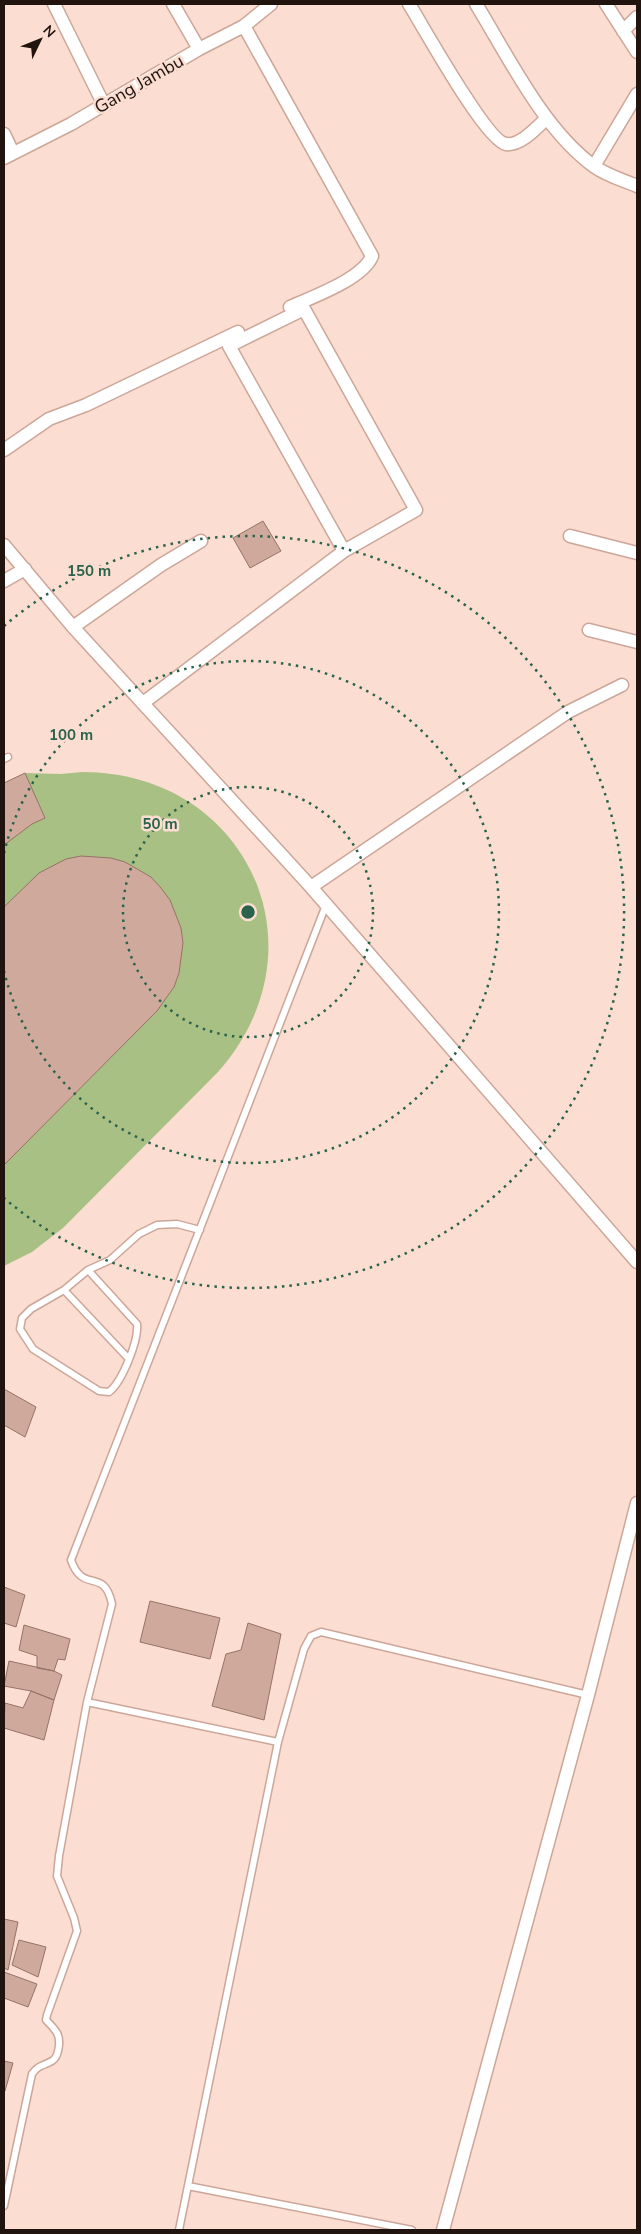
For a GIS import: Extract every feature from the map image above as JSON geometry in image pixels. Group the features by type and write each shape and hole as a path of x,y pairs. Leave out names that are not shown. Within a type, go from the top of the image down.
{"street":[{"path":"54,4 104,105"},
{"path":"173,4 199,49"},
{"name":"Gang Jambu","path":"8,156 104,105 199,49 244,26 271,4"},
{"path":"410,4 477,114 499,142 506,144 521,140 547,118"},
{"path":"476,4 547,118 572,146 594,166 611,176 637,186"},
{"path":"606,4 637,52"},
{"path":"624,31 637,17"},
{"path":"4,450 50,420 86,405 300,302 349,278 368,265 372,256 368,248 244,26"},
{"path":"594,166 637,94"},
{"path":"4,134 8,156"},
{"path":"143,703 344,550 416,510 304,309 229,346 344,550"},
{"path":"570,536 637,553"},
{"path":"73,627 161,565 201,541"},
{"path":"4,545 73,627 326,905 637,1262"},
{"path":"4,581 25,569"},
{"path":"589,630 637,642"},
{"path":"310,887 568,712 622,685"},
{"path":"444,2230 588,1695 637,1503"}],"lane":[{"path":"4,2206 32,2074 37,2067 53,2061 57,2056 58,2033 46,2020 77,1931 74,1918 57,1876 58,1856 87,1702 112,1604 109,1591 104,1584 82,1578 76,1574 71,1560 326,905"},
{"path":"88,1270 137,1324 138,1334 117,1386 109,1392 99,1391 33,1349 20,1329 22,1318 31,1308 64,1290 88,1270 110,1260 139,1234 157,1225 177,1224 200,1230"},
{"path":"64,1290 128,1358"},
{"path":"179,2230 278,1742 304,1649 311,1636 321,1632 588,1695"},
{"path":"87,1702 278,1742"},
{"path":"188,2186 412,2230"}],"green space":[{"path":"82,772 140,780 188,801 227,834 253,876 267,923 266,973 251,1024 218,1072 63,1228 32,1252 4,1266 4,783 25,773 61,774"}],"building":[{"path":"263,521 281,551 250,568 233,538"},
{"path":"25,773 45,818 32,824 4,845 4,783"},
{"path":"81,856 111,858 125,862 151,877 161,888 170,900 181,928 183,943 179,973 174,987 157,1011 4,1165 4,907 39,873 66,859"},
{"path":"4,1389 36,1407 25,1437 4,1425"},
{"path":"4,1587 25,1595 16,1627 4,1623"},
{"path":"150,1601 220,1618 210,1659 140,1642"},
{"path":"248,1623 281,1634 264,1720 212,1706 226,1654 241,1650"},
{"path":"24,1625 70,1639 65,1660 58,1659 54,1671 37,1668 37,1656 19,1650"},
{"path":"9,1661 54,1671 62,1675 54,1700 31,1691 4,1686"},
{"path":"31,1691 54,1700 44,1740 4,1728 5,1703 23,1708"},
{"path":"4,1919 18,1922 8,1970 4,1968"},
{"path":"19,1940 46,1947 38,1977 12,1965"},
{"path":"4,1972 37,1984 28,2007 4,1998"},
{"path":"4,2061 13,2063 5,2091 4,2091"}]}
